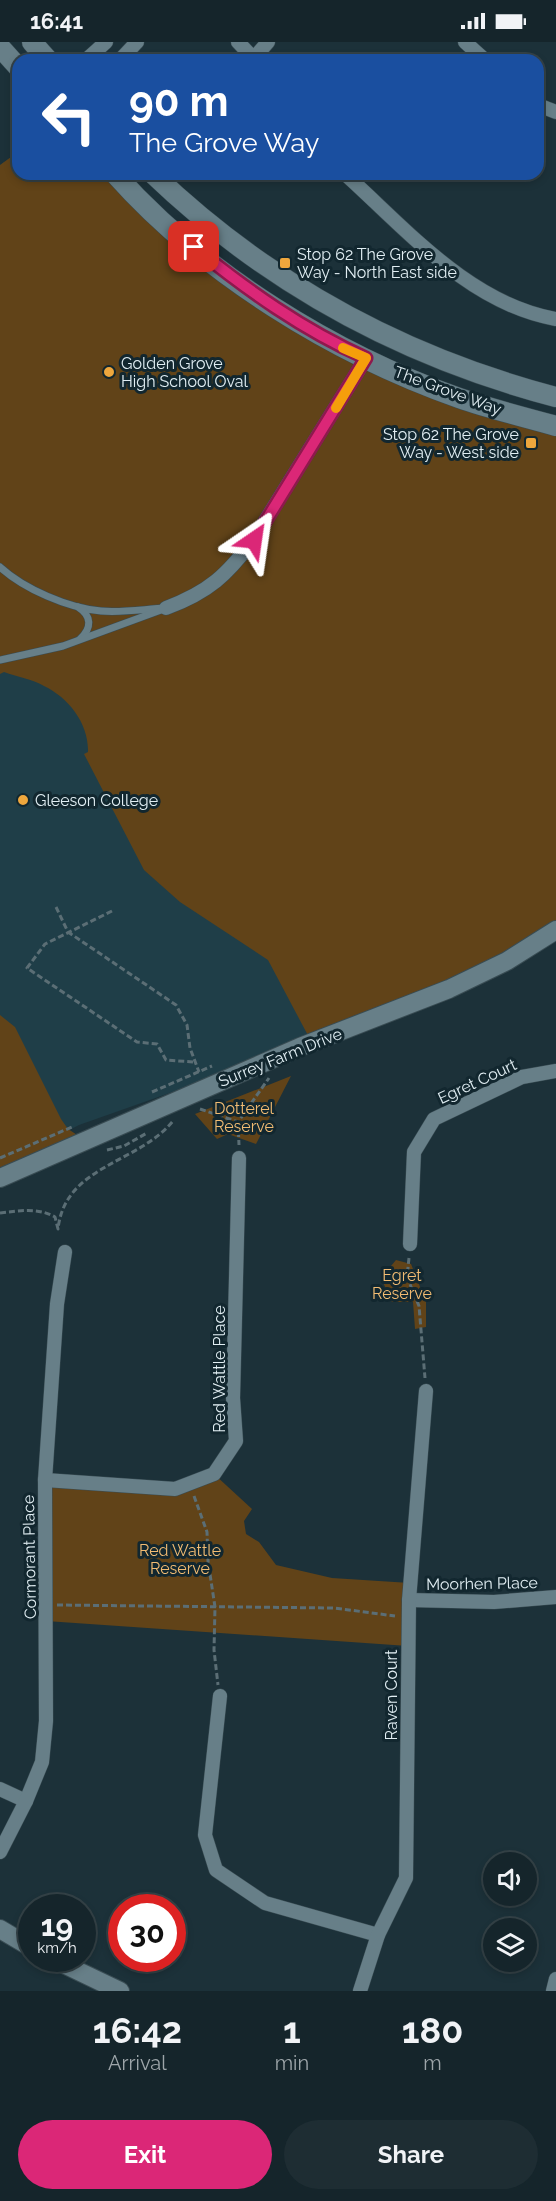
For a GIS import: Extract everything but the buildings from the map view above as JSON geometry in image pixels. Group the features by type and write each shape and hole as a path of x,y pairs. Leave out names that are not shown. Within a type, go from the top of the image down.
{"main road":[{"path":"32,42 43,54"},
{"path":"0,48 12,61"},
{"name":"The Grove Way","path":"120,180 160,219 233,278 332,342 458,398 556,426"},
{"name":"The Grove Way","path":"160,180 206,222 269,269 327,306 379,333 465,369 556,397"},
{"path":"366,358 379,333"}],"street":[{"path":"93,54 106,42"},
{"path":"126,54 137,42"},
{"path":"238,42 249,54"},
{"path":"258,54 268,42"},
{"path":"465,42 478,54"},
{"path":"352,180 445,264 481,291 516,307 556,319"},
{"path":"166,608 199,595 233,568 254,540 366,358"},
{"name":"Surrey Farm Drive","path":"0,1178 205,1088 449,989 507,961 556,930"},
{"name":"Egret Court","path":"410,1244 414,1152 434,1119 522,1077 556,1071"},
{"name":"Red Wattle Place","path":"45,1480 175,1489 214,1474 236,1441 233,1398 239,1158"},
{"name":"Cormorant Place","path":"0,1852 26,1801 42,1762 46,1721 45,1480 57,1304 65,1252"},
{"name":"Raven Court","path":"360,1991 378,1935 406,1878 408,1618 426,1391"},
{"name":"Moorhen Place","path":"409,1600 494,1602 556,1597"},
{"path":"219,1696 206,1835 216,1870 266,1903 378,1935"},
{"path":"0,1789 26,1801"},
{"path":"0,1929 18,1940"},
{"path":"80,1972 120,1991"},
{"path":"552,1991 556,1979"}],"lane":[{"path":"0,567 12,578 85,611 89,619 86,633 78,641"},
{"path":"70,603 101,611 166,608"},
{"path":"0,660 78,641 166,608"}],"path":[{"path":"56,907 68,932 177,1005 188,1025 193,1062 205,1088"},
{"path":"112,911 45,944 27,968 137,1042 157,1044 166,1060 193,1062"},
{"path":"239,1158 238,1122 270,1077"},
{"path":"196,1109 214,1112 220,1117 238,1122"},
{"path":"0,1213 30,1210 46,1212 55,1217 58,1229 63,1206 84,1180 94,1172 124,1159 175,1119"},
{"path":"410,1244 407,1277 419,1306 426,1391"},
{"path":"190,1483 207,1532 208,1561 215,1607 214,1650 219,1696"},
{"path":"46,1604 334,1608 408,1618"}],"shaded area":[{"path":"12,156 12,180 22,180 556,926 300,1047 79,1125 0,1166 0,165"}],"green space":[{"path":"12,156 12,180 117,180 332,342 556,426 556,930 312,1043 268,960 180,902 144,870 84,754 88,752 87,742 76,713 62,697 53,691 29,680 4,672 0,674 0,165"},
{"path":"0,1015 15,1027 61,1119 68,1129 85,1140 0,1179"},
{"name":"Dotterel Reserve","path":"291,1076 256,1144 228,1134 217,1139 195,1114"},
{"name":"Egret Reserve","path":"396,1260 411,1264 426,1302 426,1327 415,1329 413,1302 392,1302 381,1278"},
{"name":"Red Wattle Reserve","path":"214,1474 252,1509 244,1521 246,1534 259,1542 276,1565 332,1578 410,1583 408,1646 46,1621 45,1480 175,1489"}],"slow traffic":[{"path":"336,408 366,358 343,348"}],"place":[{"name":"Stop 62 The Grove Way - North East side","path":"285,263"},
{"name":"Golden Grove High School Oval","path":"109,372"},
{"name":"Stop 62 The Grove Way - West side","path":"531,443"},
{"name":"Gleeson College","path":"23,800"}],"route":[{"path":"194,247 270,304 332,342 366,358 254,540"}]}
